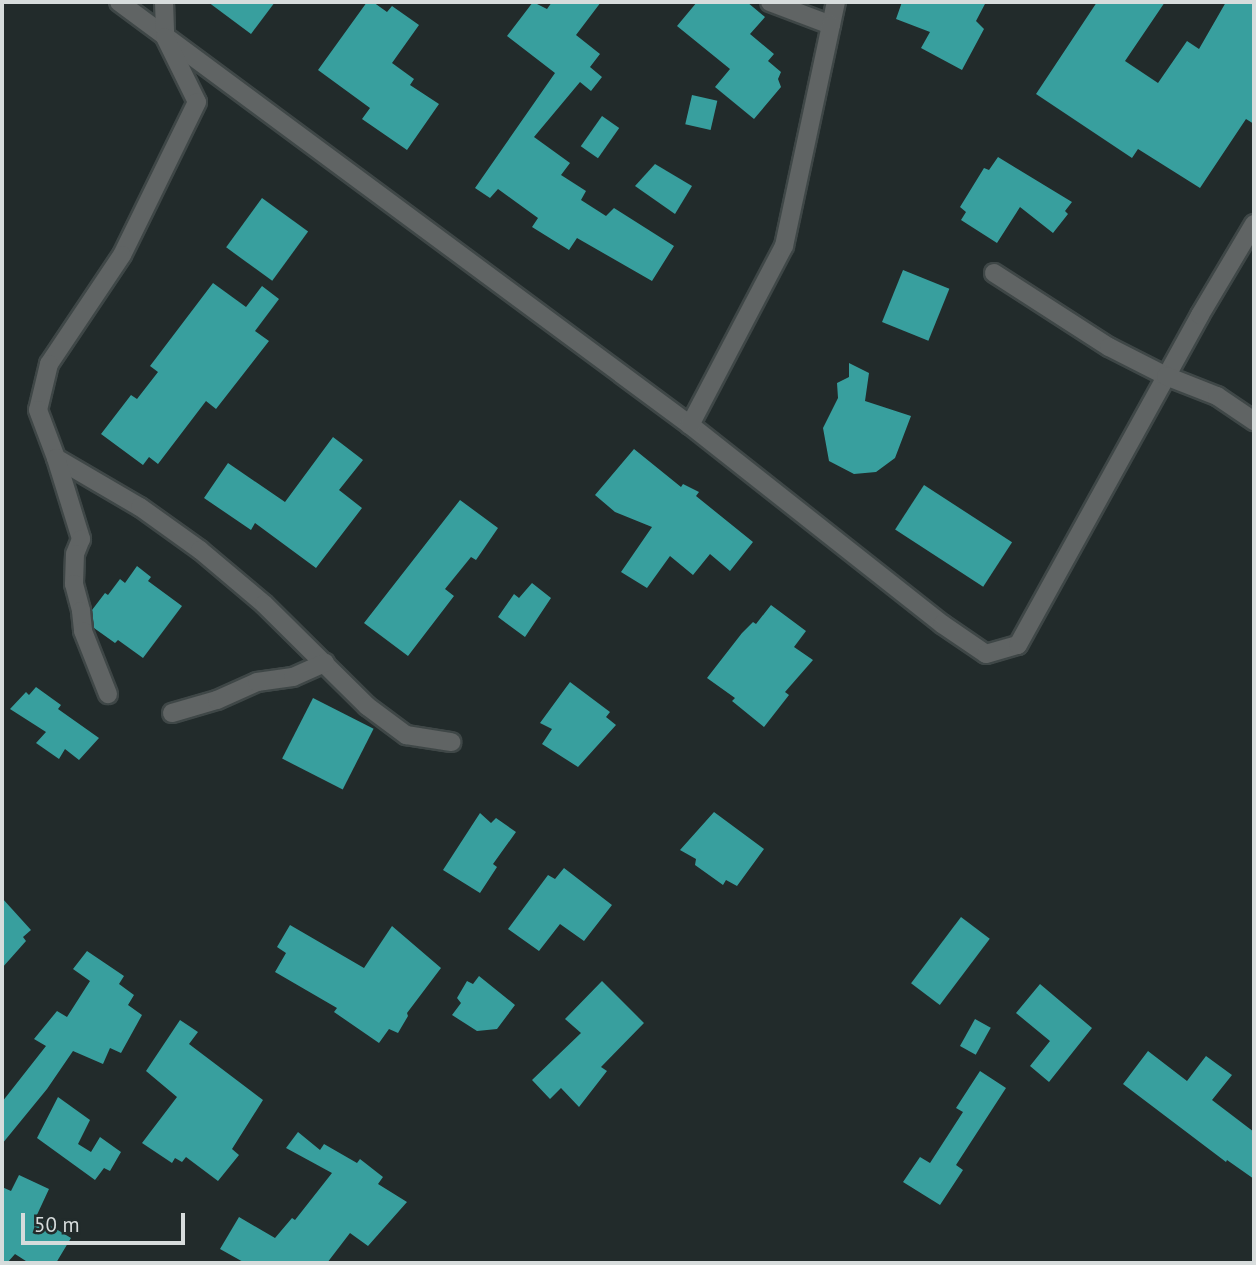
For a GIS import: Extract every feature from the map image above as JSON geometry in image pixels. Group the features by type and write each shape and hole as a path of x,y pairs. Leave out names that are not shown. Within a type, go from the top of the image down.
{"street":[{"path":"119,2 690,425 942,624 986,654 1018,645 1166,376 1254,224"},
{"path":"108,694 83,631 74,584 75,554 80,539 56,458 38,411 49,364 122,255 197,102 165,37 164,2"},
{"path":"770,2 831,25"},
{"path":"690,425 784,246 836,2"},
{"path":"994,273 1109,347 1166,376 1217,396 1254,421"},
{"path":"56,458 140,507 200,550 264,604 367,706 406,735 451,742"},
{"path":"172,713 217,700 257,682 293,677 325,663"}],"building":[{"path":"208,2 275,2 251,34"},
{"path":"367,2 373,2 387,12 392,6 419,25 392,63 414,79 410,85 439,104 407,150 362,119 370,108 318,70"},
{"path":"533,2 547,9 552,2 601,2 576,35 600,54 590,67 602,77 591,91 580,82 534,137 570,163 561,175 586,191 581,200 606,216 614,208 674,246 652,281 577,238 569,250 532,227 538,218 498,189 490,198 475,188 555,73 507,36"},
{"path":"697,2 747,2 765,17 750,34 774,54 768,61 781,72 778,79 781,87 754,119 715,87 730,69 677,26"},
{"path":"902,2 986,2 976,21 984,29 962,70 921,48 930,32 896,19"},
{"path":"1097,2 1165,2 1125,61 1158,83 1187,41 1199,49 1226,2 1254,2 1254,124 1246,119 1200,188 1138,149 1132,158 1036,94"},
{"path":"692,95 717,101 711,130 685,124"},
{"path":"602,116 619,128 598,158 581,146"},
{"path":"998,157 1072,202 1065,211 1068,214 1053,233 1020,207 997,243 961,220 966,212 960,207 984,168 989,170"},
{"path":"655,164 692,186 675,214 635,186"},
{"path":"262,198 308,232 272,281 226,247"},
{"path":"903,270 949,289 928,341 882,322"},
{"path":"213,283 246,307 262,286 279,299 255,331 269,341 216,409 206,401 158,464 149,457 143,465 101,434 131,395 137,399 158,372 150,366"},
{"path":"849,363 869,373 865,401 911,416 895,458 876,472 854,474 829,461 823,428 838,398 837,383 849,377"},
{"path":"333,437 363,460 339,490 362,508 316,568 255,523 251,530 204,498 228,463 285,502"},
{"path":"634,449 681,487 683,484 699,492 696,496 753,542 730,571 710,554 693,575 670,556 647,588 621,572 652,527 615,512 595,495"},
{"path":"924,485 1012,542 983,587 895,529"},
{"path":"460,500 498,528 476,560 471,557 445,589 454,596 408,656 364,623"},
{"path":"137,566 151,577 148,581 182,606 143,658 118,640 115,643 94,628 92,610 120,579 125,583"},
{"path":"532,583 551,598 525,637 498,617 514,594 519,598"},
{"path":"771,605 806,631 794,647 813,660 785,692 789,695 764,727 732,701 735,698 707,678 742,633 753,622 756,624"},
{"path":"570,682 610,712 606,717 616,725 578,767 542,744 552,729 540,723"},
{"path":"36,687 61,705 58,709 99,738 79,760 65,749 59,759 36,743 46,732 10,709 26,692 29,695"},
{"path":"313,698 374,729 343,789 282,759"},
{"path":"714,812 764,849 737,886 726,880 723,885 695,865 696,859 680,850"},
{"path":"480,813 491,823 496,818 516,832 493,864 497,867 480,893 443,870"},
{"path":"564,868 612,905 584,941 560,924 539,951 508,929 548,875 555,879"},
{"path":"2,898 31,930 23,937 26,941 2,968"},
{"path":"961,917 990,939 940,1005 911,983"},
{"path":"290,925 364,968 392,926 441,968 407,1013 408,1016 398,1033 389,1029 379,1043 334,1012 337,1008 275,972 286,953 277,947"},
{"path":"87,951 124,976 119,984 134,995 128,1005 142,1015 121,1053 110,1048 103,1064 73,1051 47,1089 2,1144 2,1102 46,1046 34,1039 57,1011 67,1017 90,981 73,969"},
{"path":"479,976 515,1005 497,1029 477,1031 452,1015 461,1003 457,998 467,981 473,984"},
{"path":"602,981 644,1023 601,1067 607,1071 579,1107 561,1088 550,1099 532,1080 581,1033 565,1019"},
{"path":"1040,984 1092,1028 1049,1082 1030,1066 1050,1041 1016,1013"},
{"path":"975,1019 991,1028 976,1055 960,1046"},
{"path":"180,1020 198,1032 189,1044 263,1100 232,1149 239,1155 218,1181 186,1157 182,1162 175,1158 172,1163 142,1143 177,1097 146,1071"},
{"path":"1148,1051 1187,1081 1206,1056 1232,1075 1212,1100 1254,1132 1254,1179 1227,1160 1226,1162 1123,1084"},
{"path":"980,1071 1006,1088 956,1165 963,1170 940,1205 903,1182 920,1157 930,1163 963,1112 956,1108"},
{"path":"58,1097 90,1120 78,1144 91,1152 100,1137 121,1152 110,1171 104,1168 95,1180 37,1138"},
{"path":"298,1132 320,1150 324,1144 357,1163 360,1159 383,1177 378,1184 407,1202 368,1246 350,1233 327,1263 245,1263 220,1249 239,1217 275,1238 292,1218 295,1220 332,1173 286,1148"},
{"path":"19,1175 49,1189 36,1217 71,1238 56,1263 29,1263 15,1254 7,1263 2,1263 2,1187 11,1191"}]}
